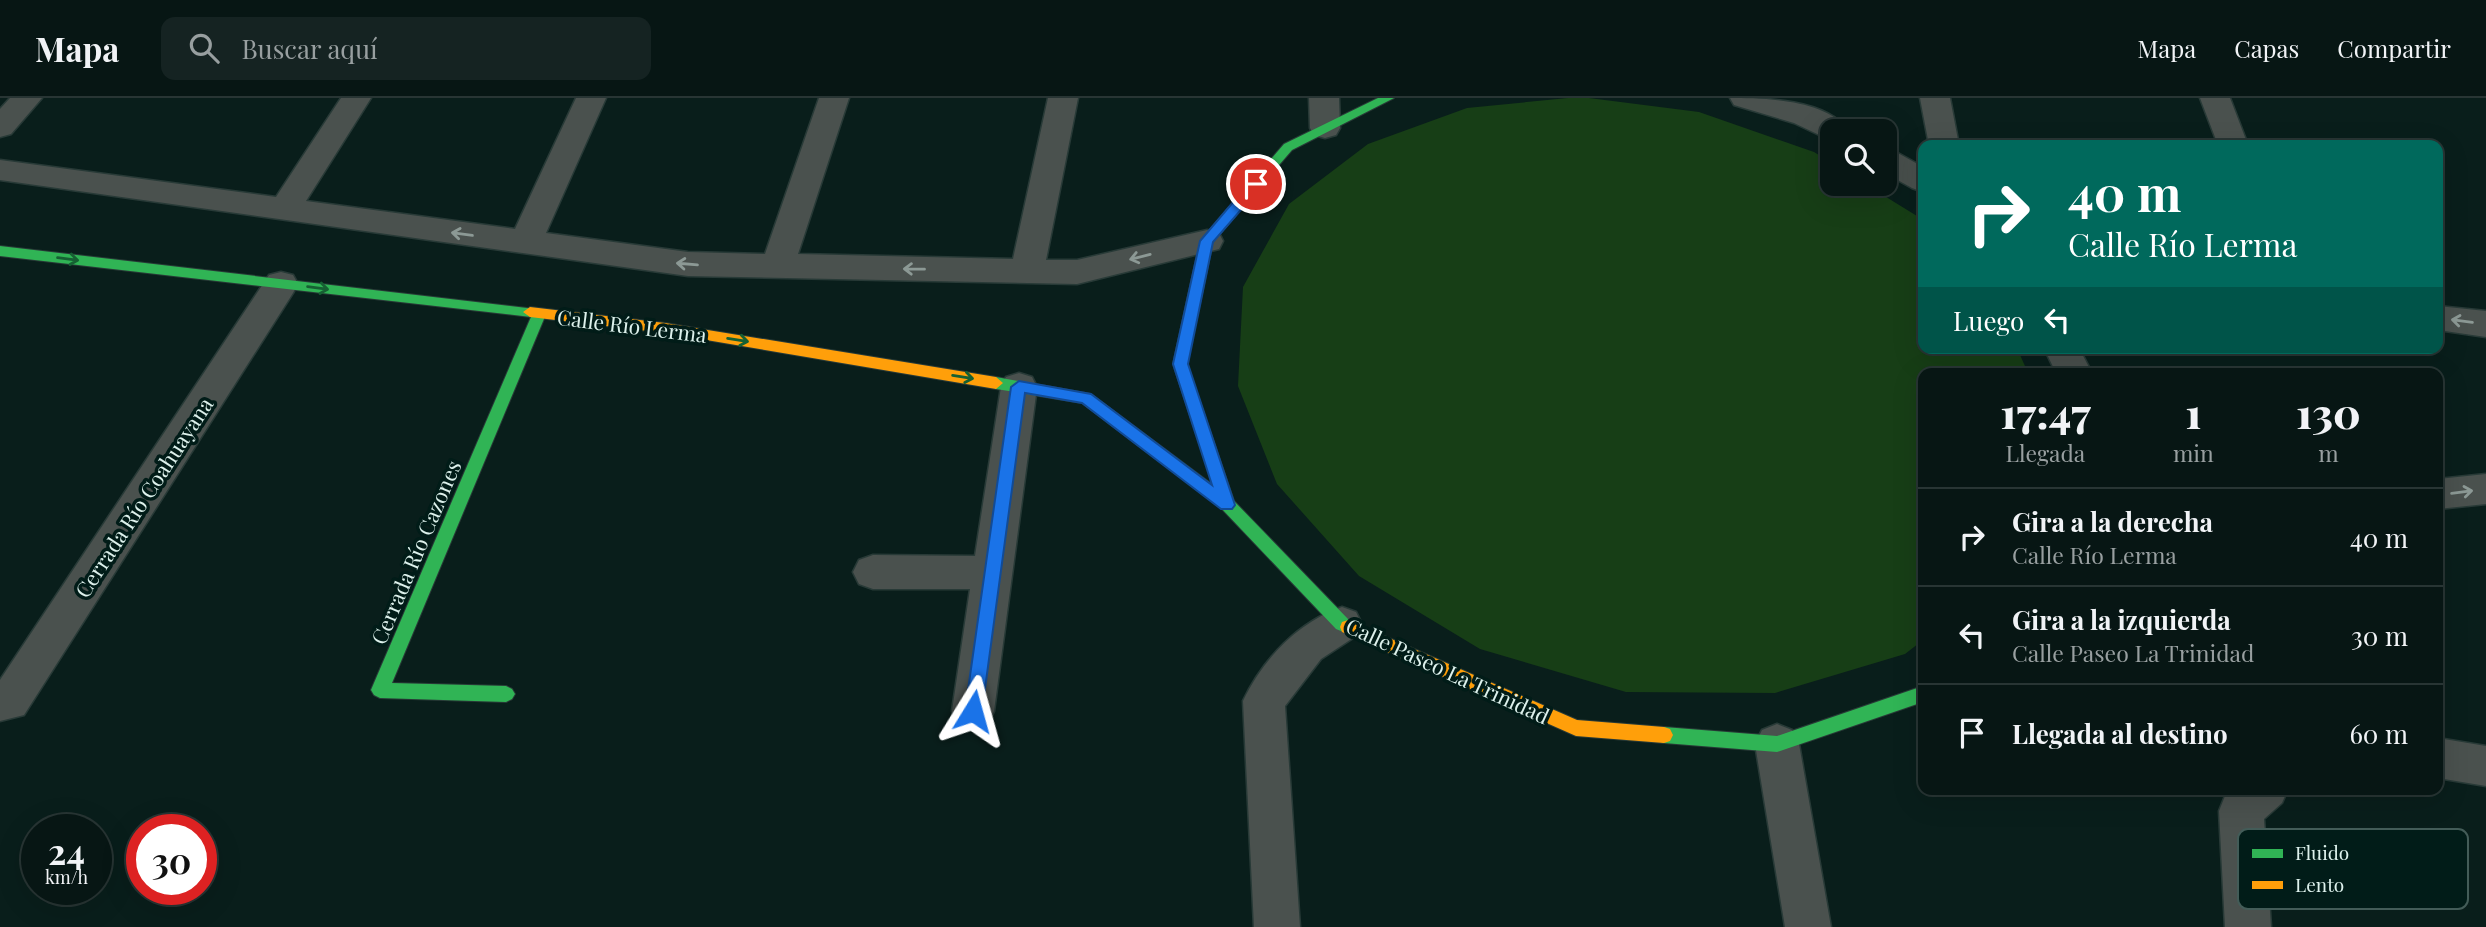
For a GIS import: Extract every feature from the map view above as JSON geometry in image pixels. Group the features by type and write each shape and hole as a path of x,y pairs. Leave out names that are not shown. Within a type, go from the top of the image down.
{"street":[{"path":"0,127 27,98"},
{"path":"284,210 356,98"},
{"path":"525,243 592,98"},
{"path":"778,266 834,98"},
{"path":"1027,271 1063,98"},
{"path":"1324,98 1325,128"},
{"name":"Calle Paseo La Trinidad","path":"1388,98 1288,147 1206,241 1180,364 1227,505 1342,624 1576,728 1777,744 1918,696"},
{"path":"1745,98 1805,116 1820,124"},
{"path":"1935,98 1943,140"},
{"path":"2215,98 2231,140"},
{"path":"1897,165 1918,176"},
{"path":"0,170 688,264 1077,272 1206,241"},
{"name":"Calle Río Lerma","path":"0,251 665,328 1086,398 1227,505"},
{"name":"Cerrada Río Coahuayana","path":"0,702 9,702 281,284"},
{"name":"Cerrada Río Cazones","path":"506,694 380,690 539,314"},
{"path":"2443,319 2486,324"},
{"path":"973,711 1019,387"},
{"path":"2443,494 2486,489"},
{"path":"873,572 992,573"},
{"path":"1277,927 1264,701 1306,646 1342,624"},
{"path":"1777,744 1808,927"},
{"path":"2443,759 2486,766"},
{"path":"2242,829 2241,811 2259,795"},
{"path":"2247,909 2248,927"}],"green space":[{"path":"1568,98 1589,98 1699,112 1820,156 1820,196 1884,196 1917,216 1918,354 2020,354 2026,368 1918,368 1918,644 1905,654 1775,693 1626,692 1480,649 1359,576 1277,484 1238,386 1243,287 1289,204 1368,144 1467,108"}],"traffic: fast":[{"path":"1348,627 1342,624 1227,504 1180,364 1207,241 1288,147 1388,98"},
{"path":"0,251 530,312"},
{"path":"506,694 380,690 539,314"},
{"path":"996,383 1086,398 1227,504"},
{"path":"1664,735 1777,744 1918,696"}],"traffic: slow":[{"path":"530,312 665,328 996,383"},
{"path":"1348,627 1576,728 1664,735"}],"route":[{"path":"973,711 1019,387 1086,398 1227,505 1180,364 1206,241 1256,184"}]}
